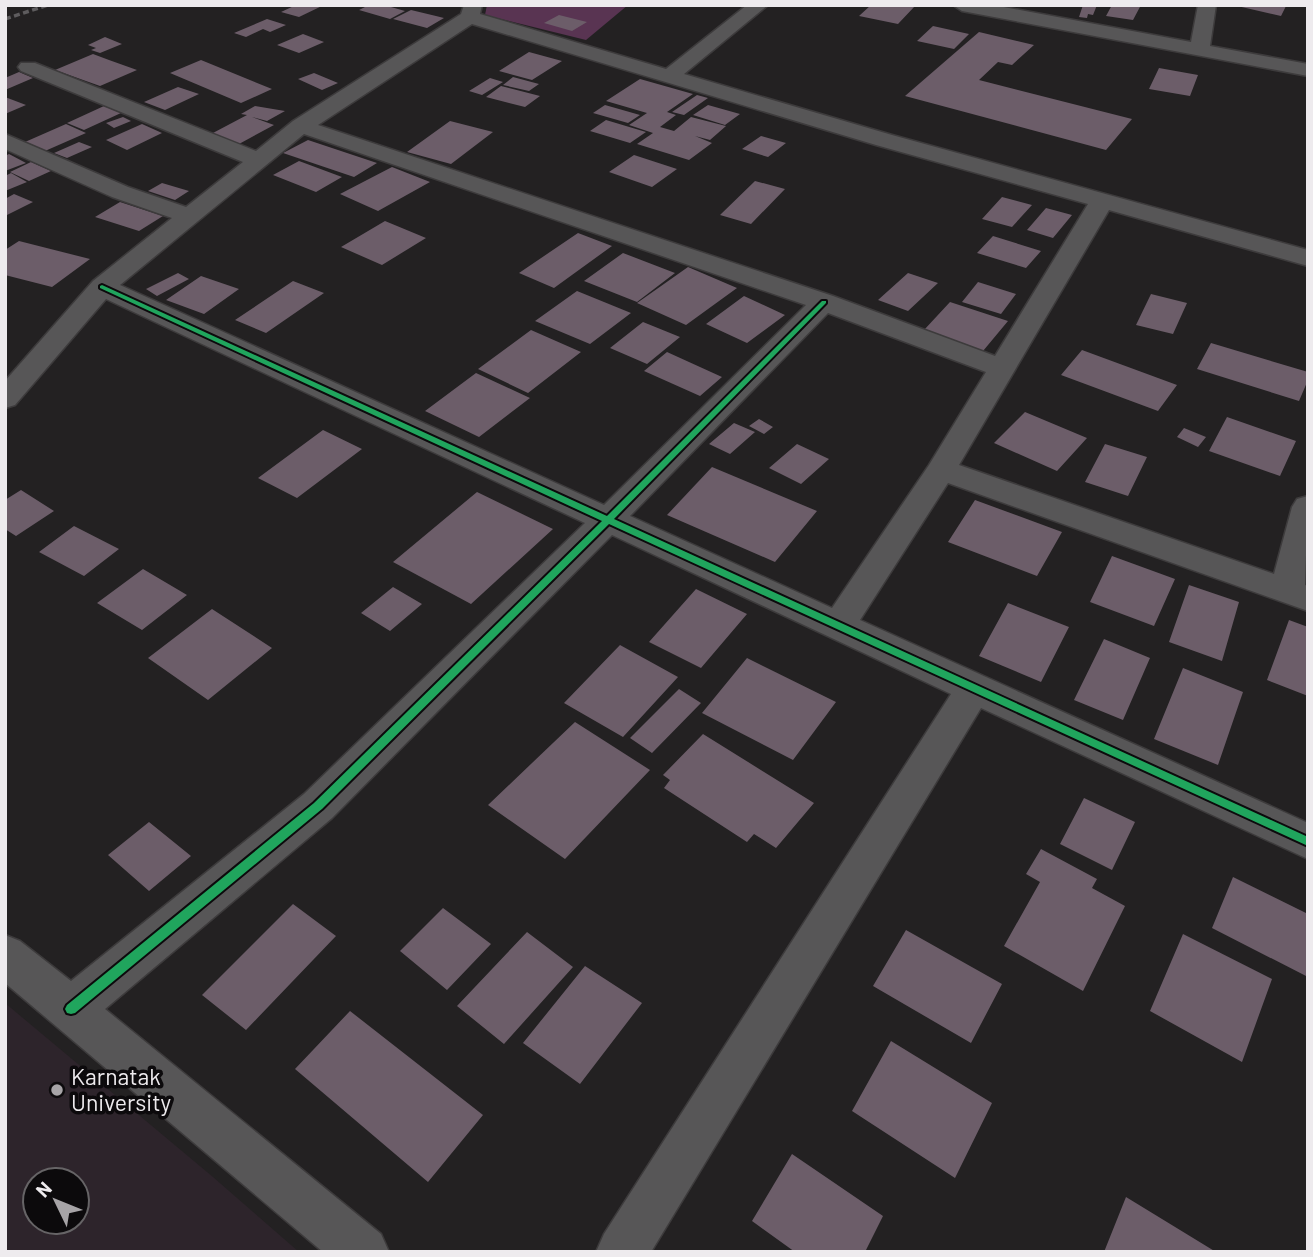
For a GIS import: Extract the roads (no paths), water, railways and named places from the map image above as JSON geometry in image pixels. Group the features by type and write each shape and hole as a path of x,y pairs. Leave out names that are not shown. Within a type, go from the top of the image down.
{"street":[{"path":"669,76 759,5"},
{"path":"1199,50 1208,5"},
{"path":"970,6 1308,71"},
{"path":"5,399 102,287 301,125 472,11 669,76 884,140 1308,258"},
{"path":"28,67 258,160"},
{"path":"301,125 824,302 1002,368"},
{"path":"5,141 120,192 190,216"},
{"path":"838,626 941,470 1102,201"},
{"path":"102,287 1308,842"},
{"path":"71,1009 318,806 824,302"},
{"path":"941,470 1297,595 1308,507"},
{"path":"622,1252 974,688"},
{"path":"5,954 363,1252"}],"railway":[{"path":"5,19 48,5"}],"place":[{"name":"Karnatak University","path":"57,1090"}]}
